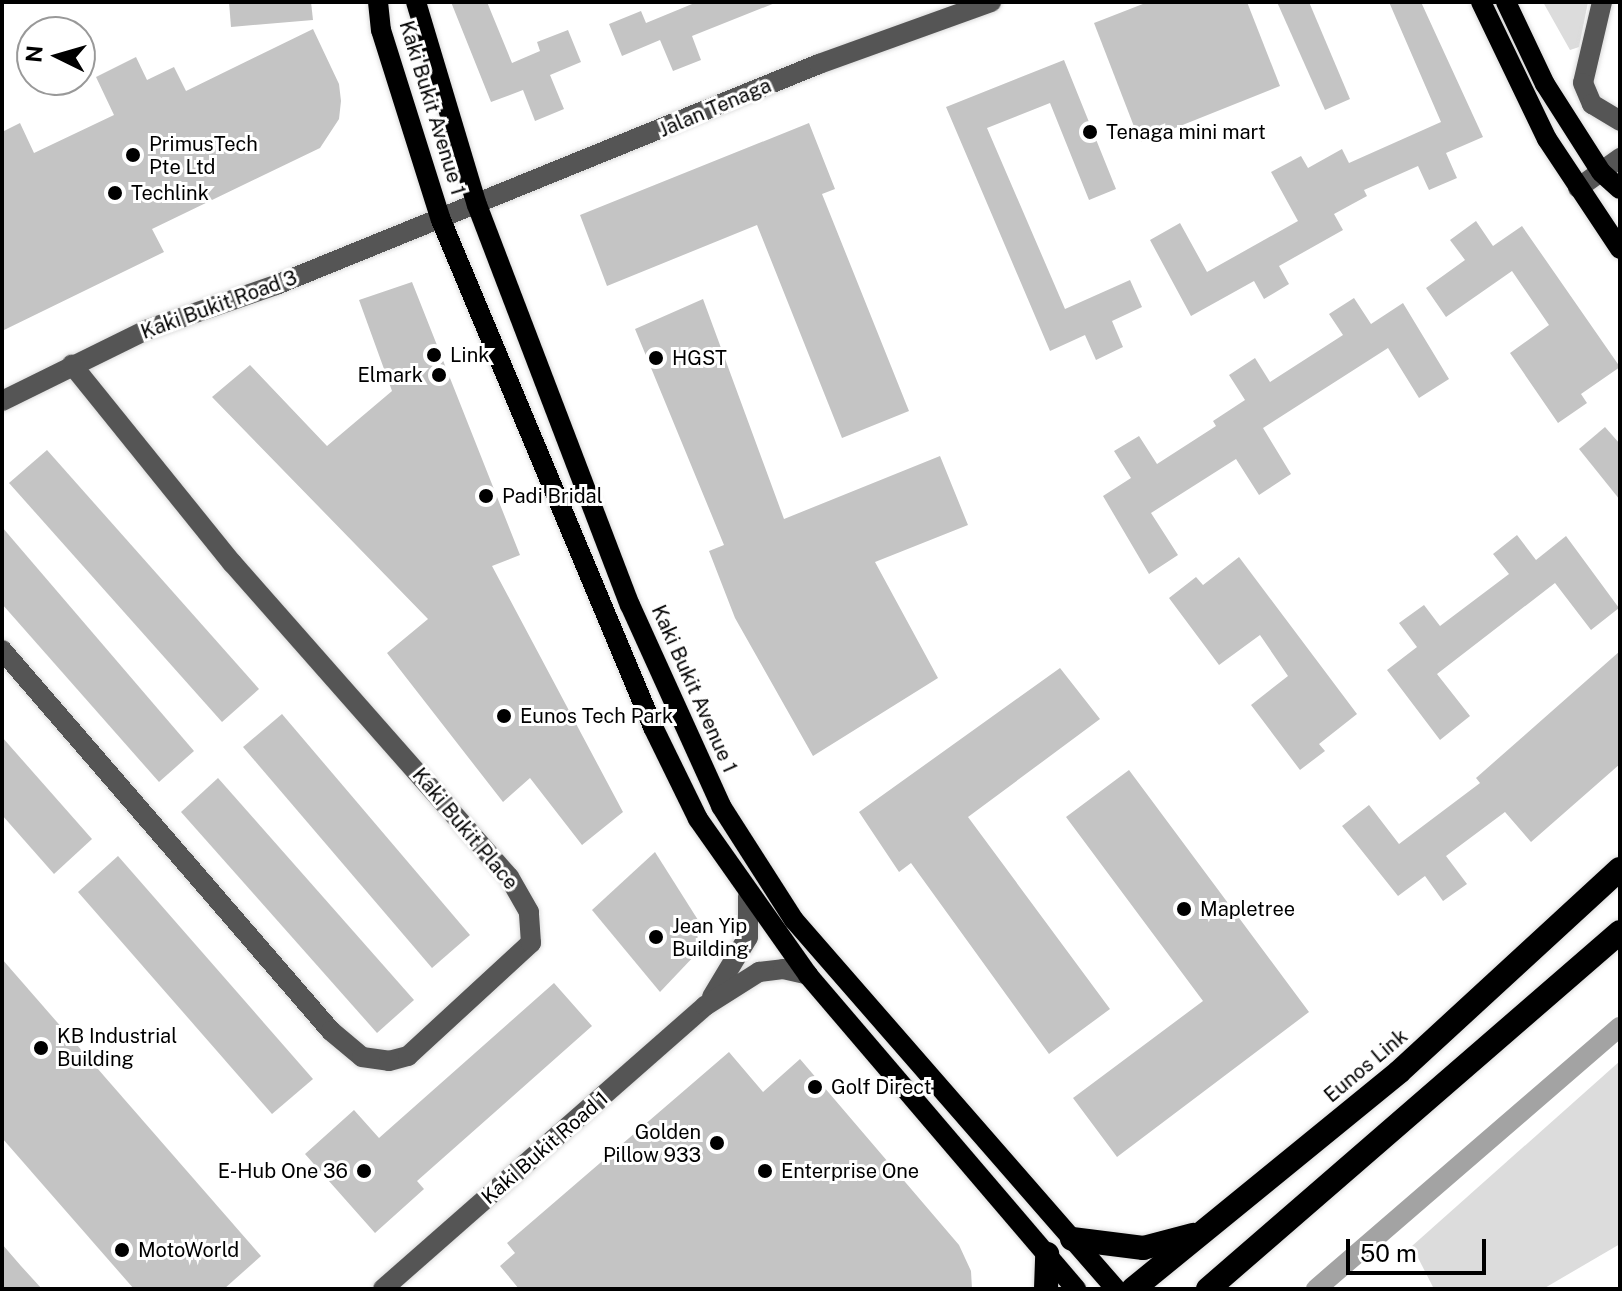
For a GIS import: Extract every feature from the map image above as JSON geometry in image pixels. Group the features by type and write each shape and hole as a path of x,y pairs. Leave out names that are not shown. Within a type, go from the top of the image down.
{"highway":[{"name":"Eunos Link","path":"1133,1289 1399,1072 1620,869"},
{"path":"1208,1289 1620,932"},
{"path":"1072,1239 1143,1248 1203,1233"},
{"path":"1046,1289 1047,1254"},
{"path":"1235,1289 1251,1254"}],"main road":[{"name":"Kaki Bukit Avenue 1","path":"378,2 381,30 441,220 653,727 698,819 748,896 808,975 1076,1289"},
{"name":"Kaki Bukit Avenue 1","path":"416,2 477,205 677,717 756,868 919,1068 1116,1289"},
{"path":"1481,2 1547,139 1620,249"},
{"path":"1506,2 1545,84 1601,172 1620,189"}],"street":[{"name":"Jalan Tenaga","path":"441,220 819,64 991,2"},
{"path":"1602,2 1583,83 1592,104 1620,121"},
{"path":"1578,188 1620,158"},
{"name":"Kaki Bukit Road 3","path":"2,401 146,330 441,220"},
{"name":"Kaki Bukit Place","path":"2,650 331,1031 362,1057 389,1061 408,1056 531,943 529,912 509,877 232,563 72,365"},
{"name":"Kaki Bukit Road 1","path":"705,1006 748,937 748,896"},
{"name":"Kaki Bukit Road 1","path":"383,1289 705,1006 759,972 783,969 808,975"}],"shaded area":[{"path":"1543,2 1588,2 1579,47 1570,50"},
{"path":"1620,1061 1620,1244 1543,1289 1434,1289 1412,1246"}],"building":[{"path":"229,2 311,2 313,20 231,27"},
{"path":"451,2 487,2 512,63 540,51 537,42 568,30 581,62 550,75 564,109 535,121 523,90 491,102"},
{"path":"697,2 775,3 692,36 701,60 673,71 660,40 622,56 609,24 641,11 646,23"},
{"path":"1148,2 1247,2 1280,86 1140,142 1094,23"},
{"path":"1277,2 1309,2 1350,99 1325,110"},
{"path":"1389,2 1421,2 1483,137 1446,153 1457,178 1429,190 1418,166 1364,190 1367,196 1334,214 1343,230 1279,266 1289,284 1264,299 1254,281 1191,316 1150,240 1180,223 1207,272 1298,221 1271,172 1301,156 1308,168 1342,149 1349,163 1441,122"},
{"name":"Techlink","path":"313,29 339,84 339,119 320,148 152,229 164,252 2,331 2,132 20,123 34,153 114,115 96,77 136,57 147,80 174,67 186,91"},
{"path":"1064,60 1116,189 1089,200 1050,103 987,128 1065,309 1130,280 1142,307 1112,321 1123,347 1096,360 1085,335 1050,351 946,107"},
{"path":"809,123 835,189 822,194 909,411 842,438 757,225 607,286 580,215"},
{"path":"1476,221 1493,246 1522,226 1620,367 1581,394 1587,403 1558,423 1510,353 1549,325 1512,271 1446,317 1426,288 1465,260 1450,240"},
{"path":"412,282 520,555 492,566 623,812 582,845 530,778 503,802 387,653 428,619 212,397 250,365 327,446 392,391 359,300"},
{"path":"1354,298 1371,324 1403,303 1449,379 1419,398 1388,348 1263,428 1291,474 1259,495 1236,459 1151,513 1178,555 1149,574 1103,496 1131,478 1114,451 1139,436 1157,464 1216,426 1213,421 1245,400 1229,375 1255,358 1270,382 1343,335 1329,314"},
{"path":"703,299 784,519 940,456 968,525 875,562 938,678 813,756 735,618 709,551 724,545 635,329"},
{"path":"1605,427 1620,444 1620,500 1579,449"},
{"path":"47,450 259,689 222,722 9,483"},
{"path":"2,527 194,751 159,782 2,604"},
{"path":"1517,535 1536,560 1566,536 1619,608 1591,630 1555,583 1437,674 1470,716 1440,740 1387,670 1417,647 1399,623 1424,605 1440,626 1509,574 1493,554"},
{"path":"1239,557 1357,714 1319,744 1325,751 1300,770 1251,705 1288,676 1260,635 1219,665 1169,598 1196,577 1203,585"},
{"path":"1620,651 1620,764 1531,842 1505,812 1446,856 1467,884 1443,901 1425,876 1398,896 1342,826 1369,805 1399,844 1480,783 1476,778"},
{"path":"1060,668 1100,719 968,817 1110,1009 1049,1054 911,863 899,872 859,812"},
{"path":"282,714 470,935 432,968 243,747"},
{"path":"2,737 92,839 54,874 2,815"},
{"name":"Mapletree","path":"1129,770 1309,1012 1117,1157 1073,1098 1203,1001 1066,817"},
{"path":"218,778 414,1000 377,1033 181,812"},
{"name":"Jean Yip Building","path":"655,852 698,920 697,953 660,992 592,910"},
{"path":"118,856 313,1079 272,1114 78,892"},
{"name":"KB Industrial Building","path":"2,959 261,1256 224,1289 134,1289 2,1138"},
{"path":"554,983 592,1026 417,1181 424,1189 375,1233 305,1154 354,1110 379,1138"},
{"name":"Enterprise One","path":"729,1052 763,1092 800,1059 959,1245 971,1271 972,1289 519,1289 500,1266 515,1253 507,1243"},
{"path":"2,1244 21,1266 42,1289 2,1289"}],"waterway":[{"path":"1316,1289 1620,1027"}],"place":[{"name":"Tenaga mini mart","path":"1090,132"},
{"name":"PrimusTech Pte Ltd","path":"133,155"},
{"name":"Techlink","path":"115,193"},
{"name":"Link","path":"434,355"},
{"name":"HGST","path":"656,358"},
{"name":"Elmark","path":"439,375"},
{"name":"Padi Bridal","path":"486,496"},
{"name":"Eunos Tech Park","path":"504,716"},
{"name":"Mapletree","path":"1184,909"},
{"name":"Jean Yip Building","path":"656,937"},
{"name":"KB Industrial Building","path":"41,1048"},
{"name":"Golf Direct","path":"815,1087"},
{"name":"Golden Pillow 933","path":"717,1143"},
{"name":"E-Hub One 36","path":"364,1171"},
{"name":"Enterprise One","path":"765,1171"},
{"name":"MotoWorld","path":"122,1250"}]}
